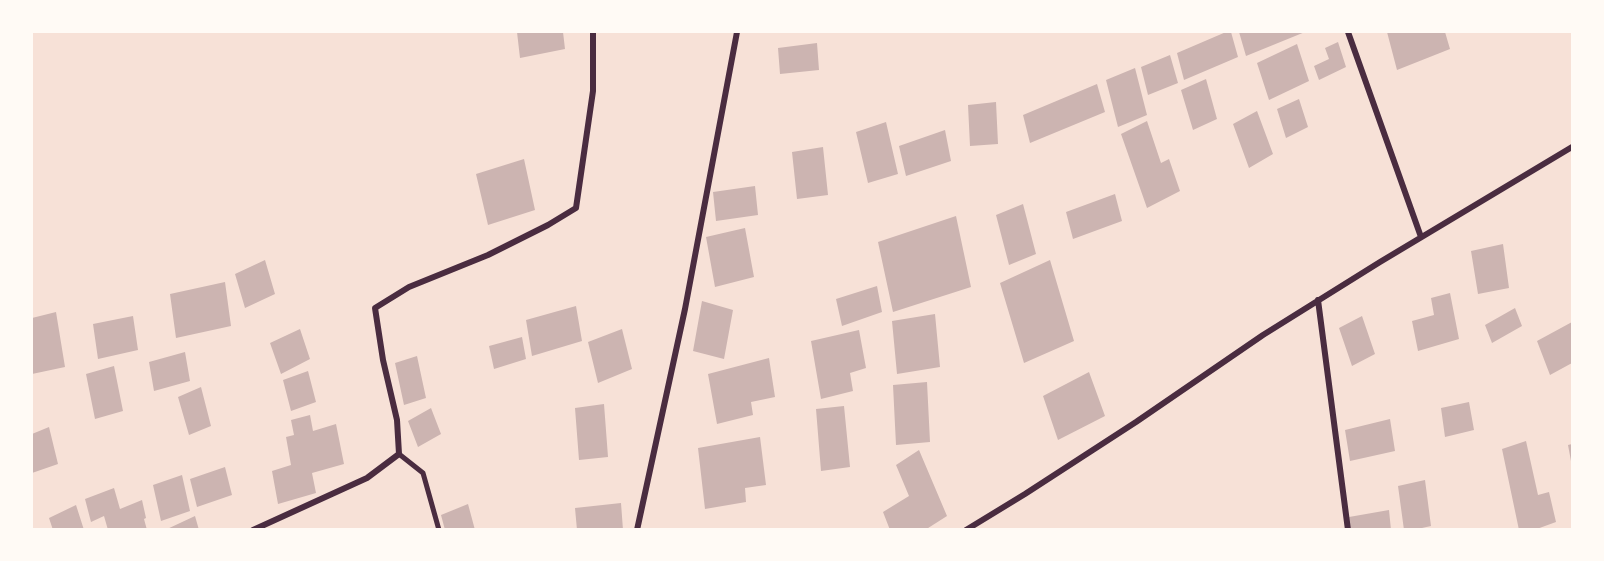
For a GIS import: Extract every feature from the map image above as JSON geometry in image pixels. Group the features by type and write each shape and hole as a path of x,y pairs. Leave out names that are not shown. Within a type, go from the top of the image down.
{"street":[{"path":"439,530 423,473 399,454 397,420 383,360 375,308 409,287 488,255 548,225 576,208 593,91 593,32"},
{"path":"637,530 685,309 737,32"},
{"path":"1348,32 1421,237"},
{"path":"966,530 1071,464 1318,300 1572,147"},
{"path":"1318,300 1348,530"},
{"path":"253,530 367,478 399,454"}],"building":[{"path":"517,32 563,32 565,49 520,58"},
{"path":"1226,32 1231,32 1238,57 1184,80 1177,53"},
{"path":"1239,32 1305,32 1246,56"},
{"path":"1387,32 1445,32 1450,49 1397,70"},
{"path":"1338,42 1346,67 1319,80 1314,66 1329,59 1325,48"},
{"path":"817,43 819,70 780,74 778,48"},
{"path":"1297,44 1309,81 1269,100 1257,63"},
{"path":"1170,55 1178,83 1148,95 1141,67"},
{"path":"1135,68 1147,115 1118,127 1106,80"},
{"path":"1206,79 1217,119 1193,130 1181,90"},
{"path":"1097,84 1105,112 1030,143 1023,115"},
{"path":"1299,99 1308,127 1286,138 1277,109"},
{"path":"996,102 998,144 970,146 968,105"},
{"path":"1257,111 1273,154 1249,168 1233,124"},
{"path":"1147,121 1161,163 1169,159 1180,191 1147,208 1121,134"},
{"path":"886,122 898,174 868,183 856,132"},
{"path":"945,130 951,161 906,176 899,146"},
{"path":"823,147 828,195 797,199 792,152"},
{"path":"524,159 535,210 488,225 476,174"},
{"path":"755,186 758,215 716,221 713,192"},
{"path":"1115,194 1122,221 1073,239 1066,212"},
{"path":"1023,204 1036,254 1009,265 996,215"},
{"path":"956,216 971,287 893,312 878,242"},
{"path":"745,228 754,277 715,287 706,237"},
{"path":"1503,244 1509,288 1478,294 1471,251"},
{"path":"265,260 275,294 245,308 235,274"},
{"path":"1050,260 1074,341 1024,363 1000,283"},
{"path":"225,282 231,326 176,338 170,294"},
{"path":"877,286 882,312 842,326 836,299"},
{"path":"1450,293 1459,339 1418,351 1412,321 1434,315 1431,298"},
{"path":"702,301 733,310 724,359 693,351"},
{"path":"576,306 582,341 532,356 526,320"},
{"path":"1515,308 1522,326 1492,343 1485,325"},
{"path":"56,312 65,367 32,374 32,318"},
{"path":"935,314 940,367 897,374 892,321"},
{"path":"133,316 138,350 98,359 93,324"},
{"path":"1362,316 1375,354 1352,366 1339,328"},
{"path":"1572,322 1572,363 1550,375 1537,341"},
{"path":"300,329 310,359 281,374 270,343"},
{"path":"622,329 632,369 598,383 588,342"},
{"path":"859,330 866,368 850,373 853,391 821,399 811,341"},
{"path":"522,337 526,359 494,369 489,346"},
{"path":"185,352 190,381 154,391 149,362"},
{"path":"417,356 426,398 404,405 395,363"},
{"path":"769,358 775,397 751,402 753,415 717,424 708,374"},
{"path":"114,366 123,411 95,419 86,374"},
{"path":"308,371 316,402 291,411 283,380"},
{"path":"1089,372 1105,416 1058,440 1043,396"},
{"path":"927,382 930,442 896,445 893,385"},
{"path":"201,387 211,426 189,435 178,397"},
{"path":"1469,402 1474,430 1445,437 1441,408"},
{"path":"604,404 608,457 579,460 575,408"},
{"path":"844,406 850,467 821,471 816,409"},
{"path":"431,408 441,434 418,447 408,421"},
{"path":"310,415 313,431 336,424 344,464 312,473 316,493 278,504 272,471 291,465 286,437 294,435 291,420"},
{"path":"1390,419 1395,451 1350,461 1345,430"},
{"path":"49,427 58,464 32,473 32,434"},
{"path":"760,437 766,485 745,488 746,502 705,509 698,448"},
{"path":"1526,441 1538,495 1549,492 1556,522 1534,530 1519,530 1502,449"},
{"path":"1572,444 1572,461 1571,461 1568,445"},
{"path":"919,450 947,516 925,530 890,530 883,512 909,496 896,465"},
{"path":"225,467 232,495 197,507 190,479"},
{"path":"182,475 190,511 161,521 153,485"},
{"path":"1425,480 1431,526 1404,530 1398,486"},
{"path":"114,488 120,509 142,500 147,530 108,530 104,516 91,522 85,499"},
{"path":"621,503 623,530 577,530 575,508"},
{"path":"468,504 475,530 445,530 441,515"},
{"path":"76,505 84,530 53,530 49,518"},
{"path":"1389,510 1391,530 1350,530 1349,517"},
{"path":"195,516 199,530 165,530"}]}
